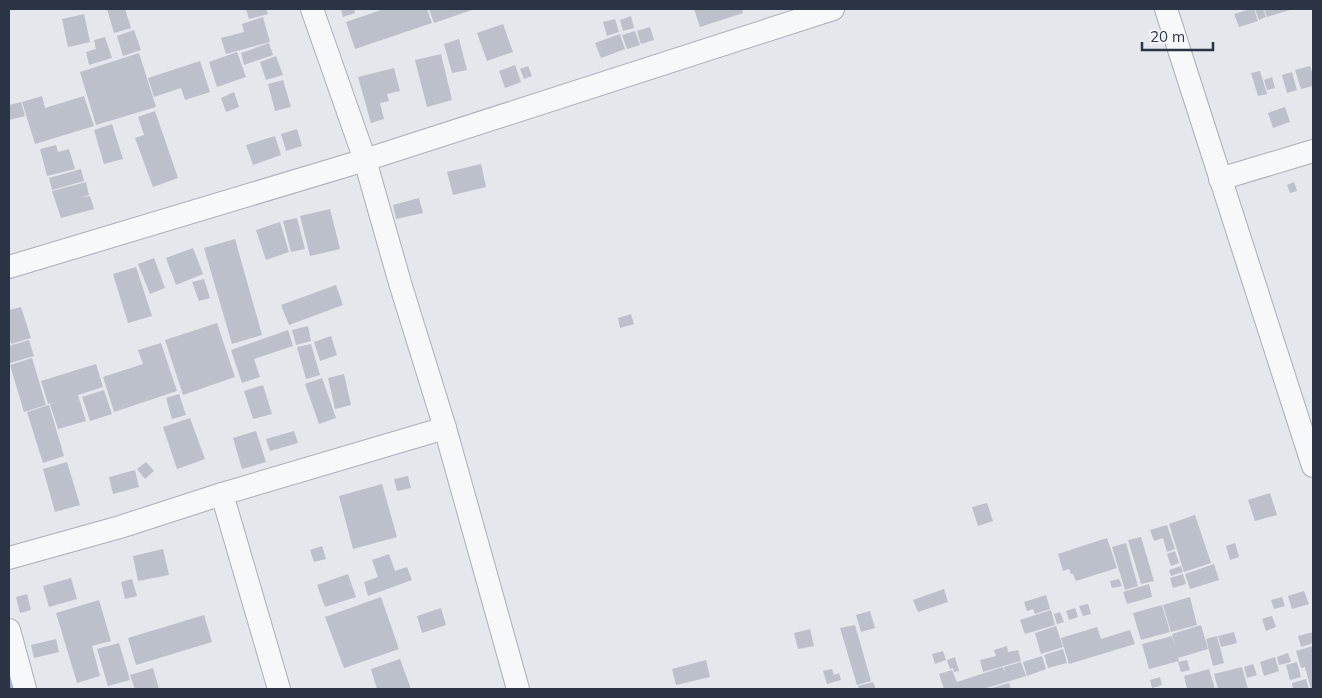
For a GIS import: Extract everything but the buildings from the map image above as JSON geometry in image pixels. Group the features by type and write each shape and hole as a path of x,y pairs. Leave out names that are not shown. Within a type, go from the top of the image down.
{"street":[{"path":"312,9 364,160 444,428 518,689"},
{"path":"9,267 364,160 833,9"},
{"path":"1166,9 1313,466"},
{"path":"1220,179 1313,151"},
{"path":"9,558 120,527 222,494 444,428"},
{"path":"222,494 279,689"},
{"path":"9,630 25,689"}],"waterway":[{"path":"9,681 11,689"}]}
